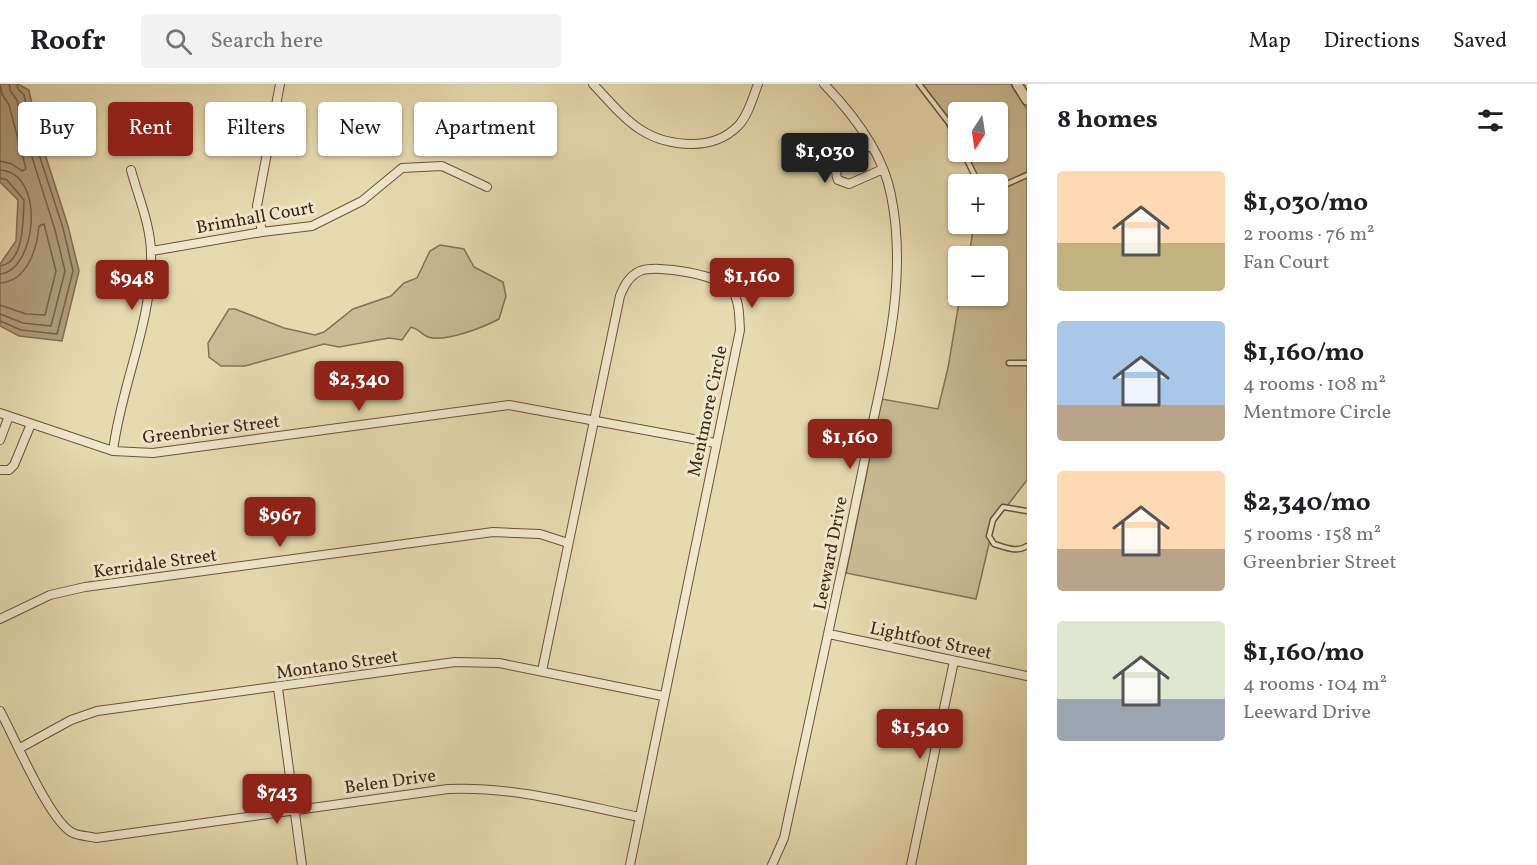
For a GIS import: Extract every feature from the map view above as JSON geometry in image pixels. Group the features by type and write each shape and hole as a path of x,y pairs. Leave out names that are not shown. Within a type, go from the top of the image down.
{"street":[{"path":"262,232 257,206 280,84"},
{"path":"593,84 630,124 654,139 679,144 706,144 725,137 740,124 758,84"},
{"name":"Leeward Drive","path":"772,865 784,838 829,634 890,335 899,269 896,219 891,192 883,169 850,111 824,84"},
{"path":"1017,84 1027,100"},
{"path":"870,146 838,164 835,170 837,180 849,184 883,169"},
{"name":"Brimhall Court","path":"152,251 312,226 363,201 402,168 442,166 487,187"},
{"path":"112,451 116,421 150,293 152,251 131,170"},
{"name":"Mentmore Circle","path":"542,670 620,296 626,282 639,272 657,267 715,279 731,289 739,305 740,330 630,865"},
{"name":"Greenbrier Street","path":"0,413 112,451 153,453 509,405 715,443"},
{"path":"0,440 9,416"},
{"path":"0,470 9,470 14,465 31,423"},
{"name":"Kerridale Street","path":"0,619 50,595 85,587 482,533 540,534 568,543"},
{"name":"Lightfoot Street","path":"829,634 1027,676"},
{"path":"911,865 954,661"},
{"name":"Montano Street","path":"20,748 71,720 97,711 455,662 499,663 542,670 663,696"},
{"path":"278,688 302,865"},
{"name":"Belen Drive","path":"0,711 59,821 72,833 96,838 295,809 475,788 506,789 639,817"}],"lane":[{"path":"919,84 948,122"},
{"path":"1008,184 1027,175"},
{"path":"1009,363 1027,363"},
{"path":"1027,511 1003,507 993,520 989,536 993,544 1011,549 1022,549 1027,546"}],"shaded area":[{"path":"917,84 1011,84 1027,109 1027,480 994,523 976,599 846,573 882,399 938,409 948,368 958,306 1008,306 1008,246 971,246 972,234 1008,234 1008,174 972,174 966,162 1008,162 1008,102 948,102 948,126 940,110"},
{"path":"440,245 464,249 474,267 503,282 506,296 499,319 474,330 444,338 428,337 411,327 402,340 389,338 339,347 324,344 245,366 221,366 209,357 208,343 229,309 235,309 284,328 315,335 324,332 353,309 391,296 404,283 417,278 430,251"}],"water":[{"path":"0,84 18,84 29,90 32,102 18,102 18,156 46,156 68,226 79,271 62,341 19,336 0,326 0,264 16,241 18,200 0,182"}]}
